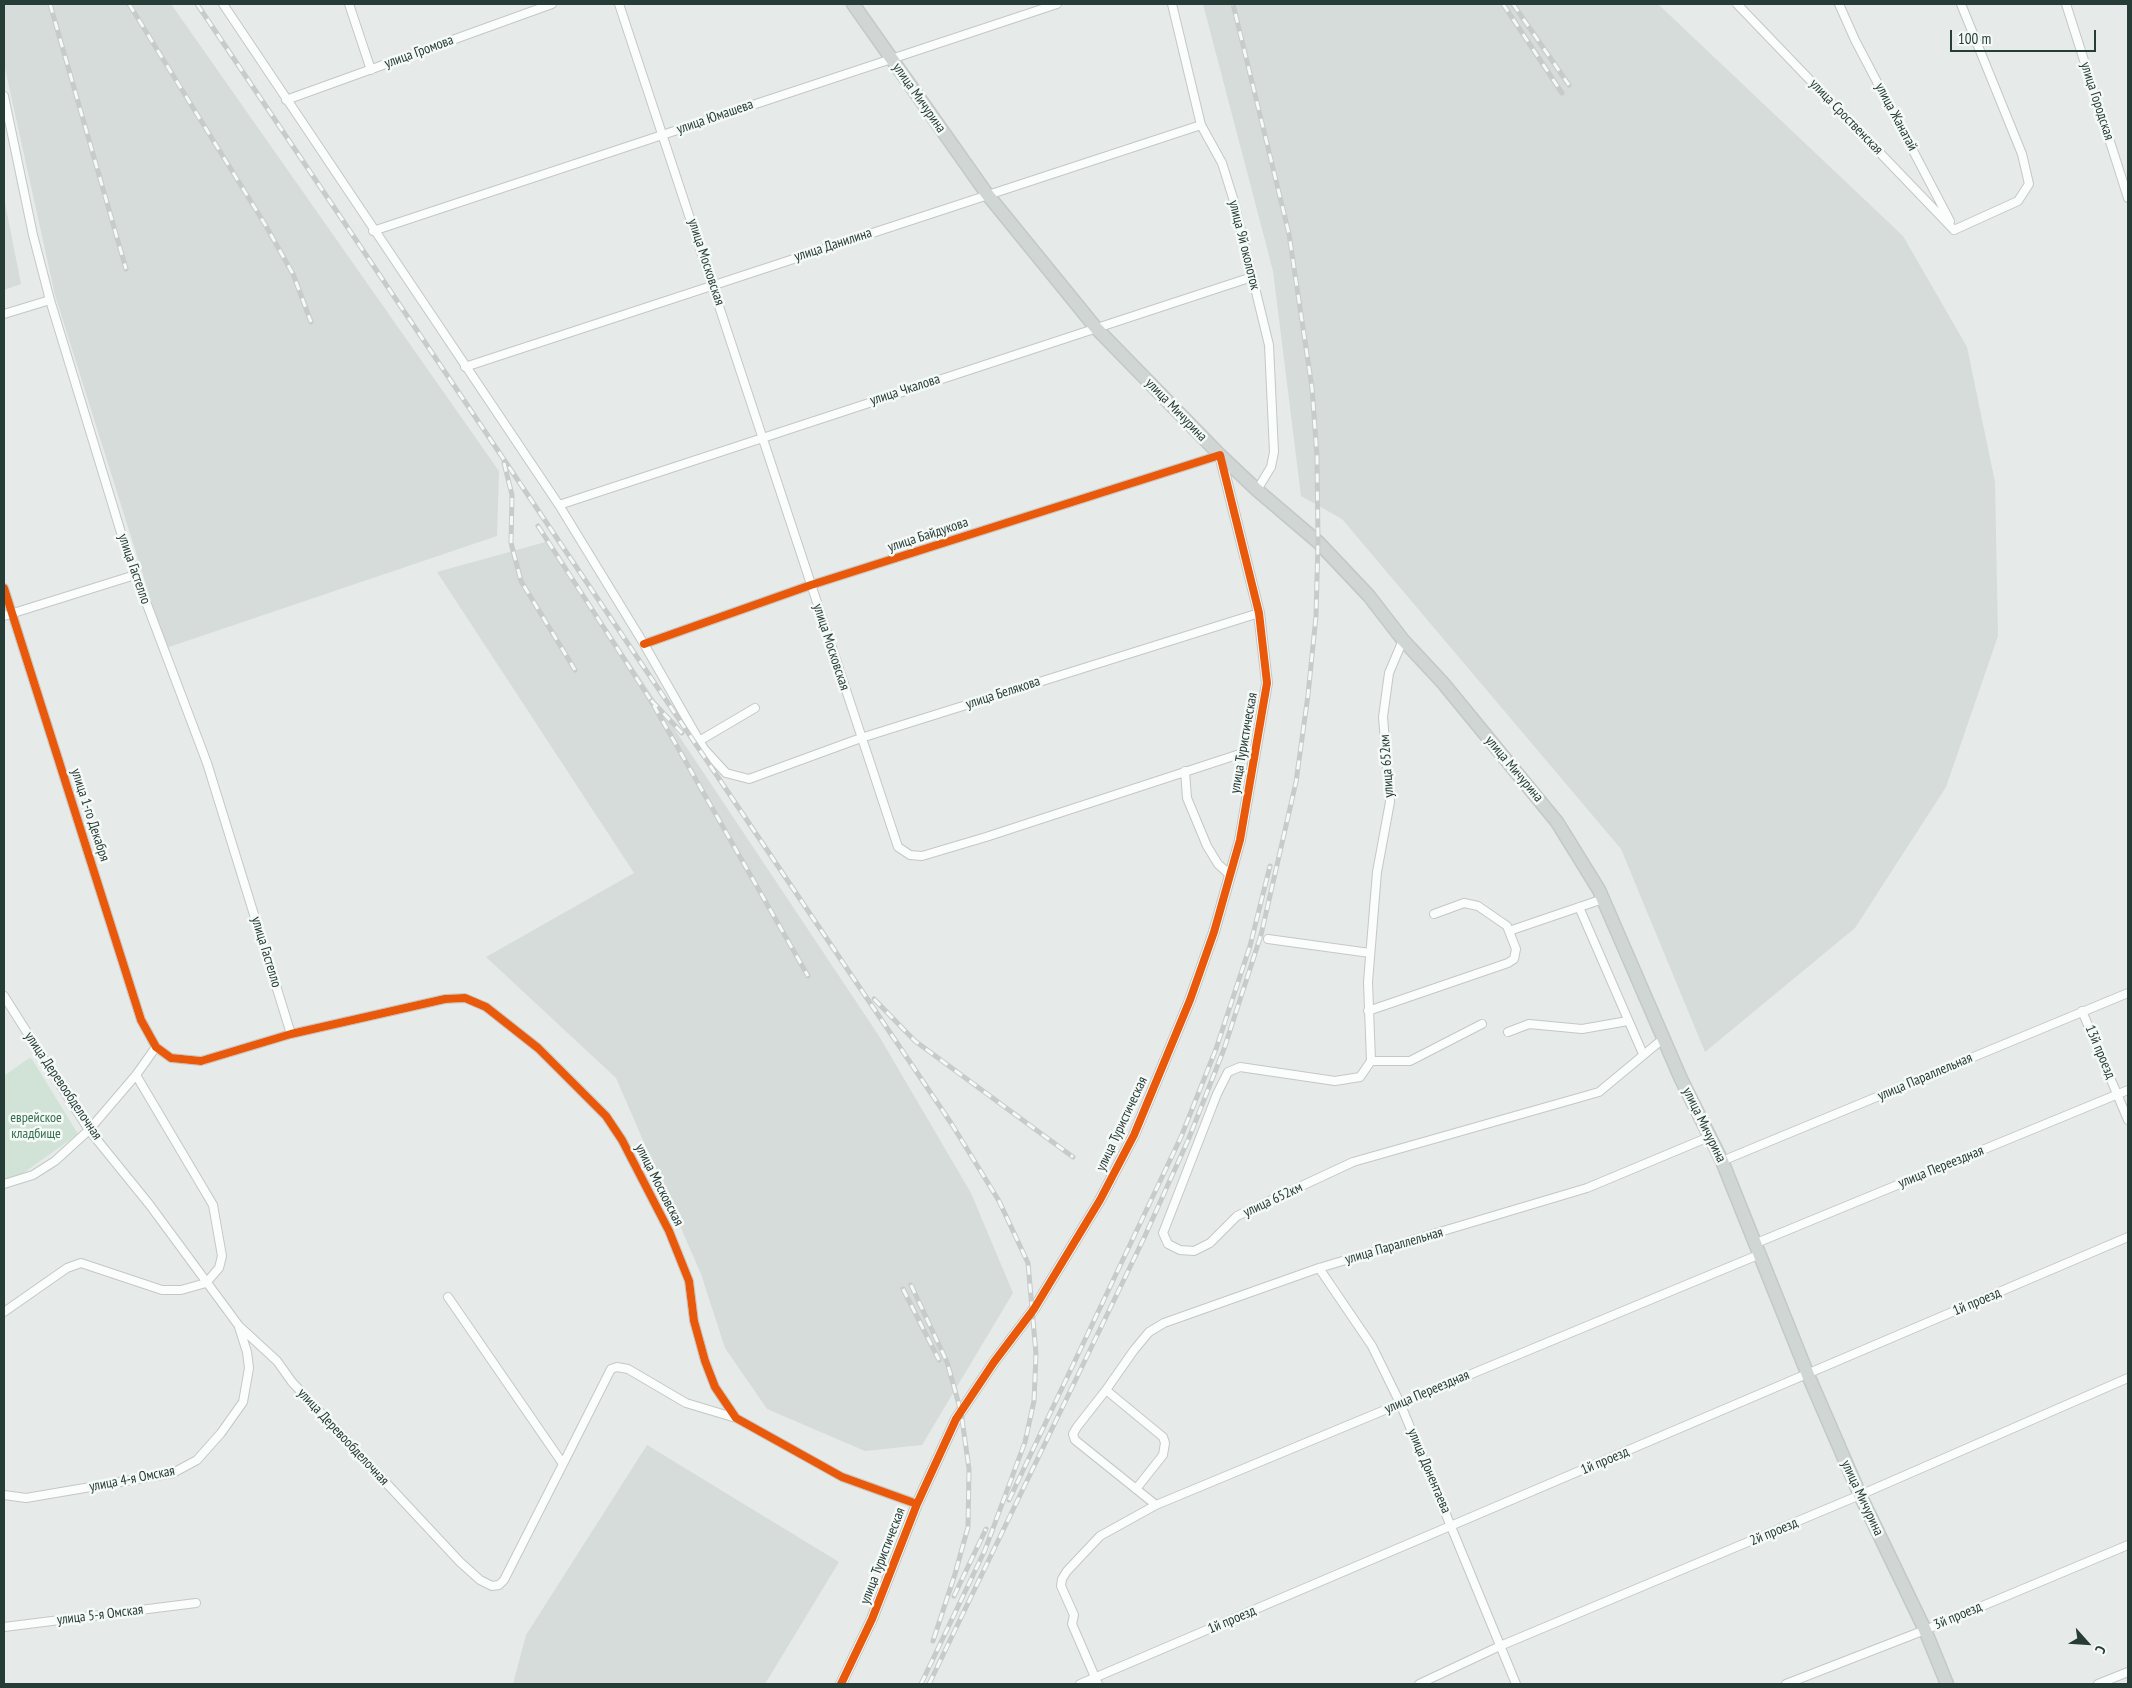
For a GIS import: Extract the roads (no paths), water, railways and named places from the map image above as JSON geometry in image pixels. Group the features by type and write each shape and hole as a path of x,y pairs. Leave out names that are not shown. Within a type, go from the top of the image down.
{"main road":[{"name":"улица Мичурина","path":"853,4 987,194 1096,328 1220,455 1257,490 1318,542 1369,596 1403,640 1443,683 1551,813 1603,899 1708,1137 1722,1161 1808,1375 1860,1495 1925,1630 1947,1684"}],"street":[{"path":"223,4 559,505 644,644 699,741 755,708"},
{"path":"349,4 371,70"},
{"name":"улица Громова","path":"286,100 552,4"},
{"name":"улица Московская","path":"619,4 898,847 910,856 922,856 986,838 1255,749"},
{"name":"улица Юмашева","path":"374,230 1058,4"},
{"name":"улица 9й околоток","path":"1172,4 1201,125 1222,163 1269,345 1274,452 1271,467 1257,490"},
{"name":"улица Сроственская","path":"1737,4 1954,230"},
{"name":"улица Жанатай","path":"1839,4 1855,40 1954,230"},
{"path":"1954,230 2018,201 2029,184 2022,154 1961,4"},
{"name":"улица Городская","path":"2066,4 2128,198"},
{"name":"улица Гастелло","path":"4,96 33,234 50,300 135,575 207,763 292,1034"},
{"name":"улица Данилина","path":"465,367 1201,125"},
{"name":"улица Чкалова","path":"559,505 1252,277"},
{"path":"4,314 50,300"},
{"name":"улица Туристическая","path":"841,1684 872,1619 917,1504 956,1419 994,1362 1034,1310 1100,1200 1134,1135 1190,1000 1214,932 1240,840 1267,683 1259,613 1220,455"},
{"name":"улица Байдукова","path":"644,644 811,585 1220,455"},
{"path":"8,614 135,575"},
{"name":"улица 1-го Декабря","path":"4,588 8,614 141,1020 156,1047"},
{"name":"улица Белякова","path":"699,741 726,773 749,779 861,738 1259,613"},
{"name":"улица 652км","path":"1403,640 1389,673 1383,717 1390,802 1377,872 1370,953 1368,1011 1371,1061 1360,1077 1335,1081 1240,1067 1228,1072 1217,1094 1163,1233 1168,1244 1180,1250 1194,1251 1210,1243 1237,1216 1353,1162 1599,1092 1664,1038"},
{"path":"1185,771 1187,798 1207,846 1218,864 1230,875"},
{"path":"1509,931 1603,899"},
{"path":"1368,1011 1508,963 1514,959 1516,949 1509,931 1478,906 1464,903 1434,914"},
{"path":"1579,907 1643,1054"},
{"path":"1268,939 1370,953"},
{"name":"улица Параллельная","path":"1722,1161 2128,993"},
{"name":"улица Деревообделочная","path":"4,996 89,1130 149,1204 239,1326 277,1361 292,1382 460,1562 480,1580 492,1586 499,1585 504,1580 563,1464"},
{"name":"улица Московская","path":"156,1047 171,1058 201,1061 292,1034 445,999 465,998 486,1007 538,1048 606,1116 622,1140 675,1248 689,1281 694,1321 705,1362 715,1387 736,1418 842,1477 917,1504"},
{"name":"13й проезд","path":"2082,1011 2128,1120"},
{"path":"1508,1032 1529,1024 1582,1029 1628,1021"},
{"path":"1371,1061 1410,1062 1482,1024"},
{"path":"4,1184 33,1175 55,1161 89,1130 136,1075 156,1047"},
{"path":"4,1312 67,1268 81,1263 162,1290 182,1290 206,1283 219,1268 222,1256 213,1205 136,1075"},
{"name":"улица Переездная","path":"1096,1681 1072,1624 1074,1615 1061,1586 1062,1579 1067,1572 1100,1536 1156,1505 1400,1403 2128,1090"},
{"name":"улица Параллельная","path":"1136,1489 1075,1440 1073,1434 1149,1332 1164,1323 1319,1268 1587,1188 1708,1137"},
{"name":"1й проезд","path":"1080,1684 1096,1681 1452,1526 2128,1237"},
{"name":"улица Донентаева","path":"1319,1268 1372,1346 1400,1403 1516,1684"},
{"path":"448,1297 563,1464 611,1370 617,1367 628,1370 686,1403 736,1418"},
{"name":"улица 4-я Омская","path":"4,1495 26,1498 173,1473 196,1460 221,1433 243,1402 249,1368 247,1352 239,1326"},
{"name":"2й проезд","path":"1420,1684 1500,1646 1860,1495 2128,1378"},
{"path":"1106,1390 1163,1437 1165,1444 1163,1455 1136,1489 1156,1505"},
{"name":"3й проезд","path":"1786,1684 1925,1630 2128,1545"},
{"name":"улица 5-я Омская","path":"4,1627 196,1603"},
{"path":"2098,1684 2128,1672"}],"railway":[{"path":"50,4 126,269"},
{"path":"129,4 266,226 293,274 311,322"},
{"path":"197,4 951,1123 999,1201 1028,1263 1036,1354 1034,1401 1025,1442 985,1550 921,1684"},
{"path":"929,1684 1144,1238 1189,1138 1224,1049 1261,935 1296,782 1308,695 1316,616 1318,542 1317,456 1312,388 1289,234 1233,4"},
{"path":"1503,4 1562,93"},
{"path":"1513,4 1569,85"},
{"path":"504,463 512,495 511,543 521,581 575,670"},
{"path":"538,526 650,699"},
{"path":"682,733 650,699 808,976"},
{"path":"1009,1500 1181,1137 1216,1049 1250,946 1270,866"},
{"path":"874,999 915,1041 1073,1157"},
{"path":"911,1285 947,1362 961,1412 969,1469 968,1527 933,1641"},
{"path":"903,1289 939,1360"},
{"path":"954,1596 986,1529"}],"park label":[{"name":"еврейское кладбище","path":"36,1126"}]}
